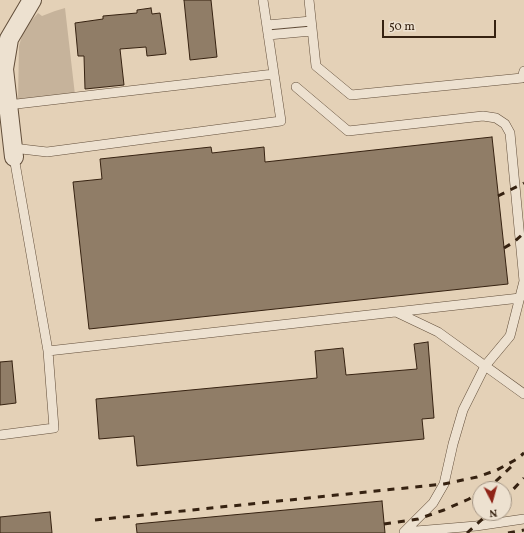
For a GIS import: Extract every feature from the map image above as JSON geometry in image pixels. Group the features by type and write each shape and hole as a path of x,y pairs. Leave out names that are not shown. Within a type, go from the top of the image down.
{"street":[{"path":"14,152 5,127 8,105 2,65 9,39 32,0"}],"lane":[{"path":"0,434 54,428 48,350 14,152 47,152 281,121 263,0"},
{"path":"309,0 316,66 351,95 522,78 524,71"},
{"path":"267,25 311,20"},
{"path":"268,35 312,31"},
{"path":"8,105 274,74"},
{"path":"296,87 348,131 483,116 496,118 505,124 510,133 524,281 510,336 485,366 463,410 453,444 444,484 433,503 404,532 476,526 524,519"},
{"path":"48,350 520,298"},
{"path":"396,312 438,332 524,394"}],"shaded area":[{"path":"65,8 75,95 18,101 19,46 24,29 38,13 42,16"}],"building":[{"path":"184,0 211,0 217,57 190,60"},
{"path":"151,8 152,14 160,13 166,54 147,56 146,47 120,49 124,85 85,89 84,56 78,56 75,23 103,19 103,16 137,13 137,10"},
{"path":"492,137 508,284 89,329 73,182 102,179 100,159 211,147 212,153 264,147 265,162"},
{"path":"428,342 434,418 422,419 424,439 137,466 134,436 99,439 96,399 317,378 315,351 343,348 346,375 417,369 414,344"},
{"path":"12,361 16,403 0,405 0,362"},
{"path":"382,501 385,533 137,533 136,524"},
{"path":"50,512 52,533 0,533 0,517"}],"railway":[{"path":"498,196 524,183"},
{"path":"504,248 524,233"},
{"path":"95,520 444,484 477,477 497,470 517,459 524,453"},
{"path":"496,481 513,465"},
{"path":"512,491 524,478"},
{"path":"384,524 418,519 444,510 472,497"},
{"path":"467,533 480,521"},
{"path":"508,533 524,530"}]}
